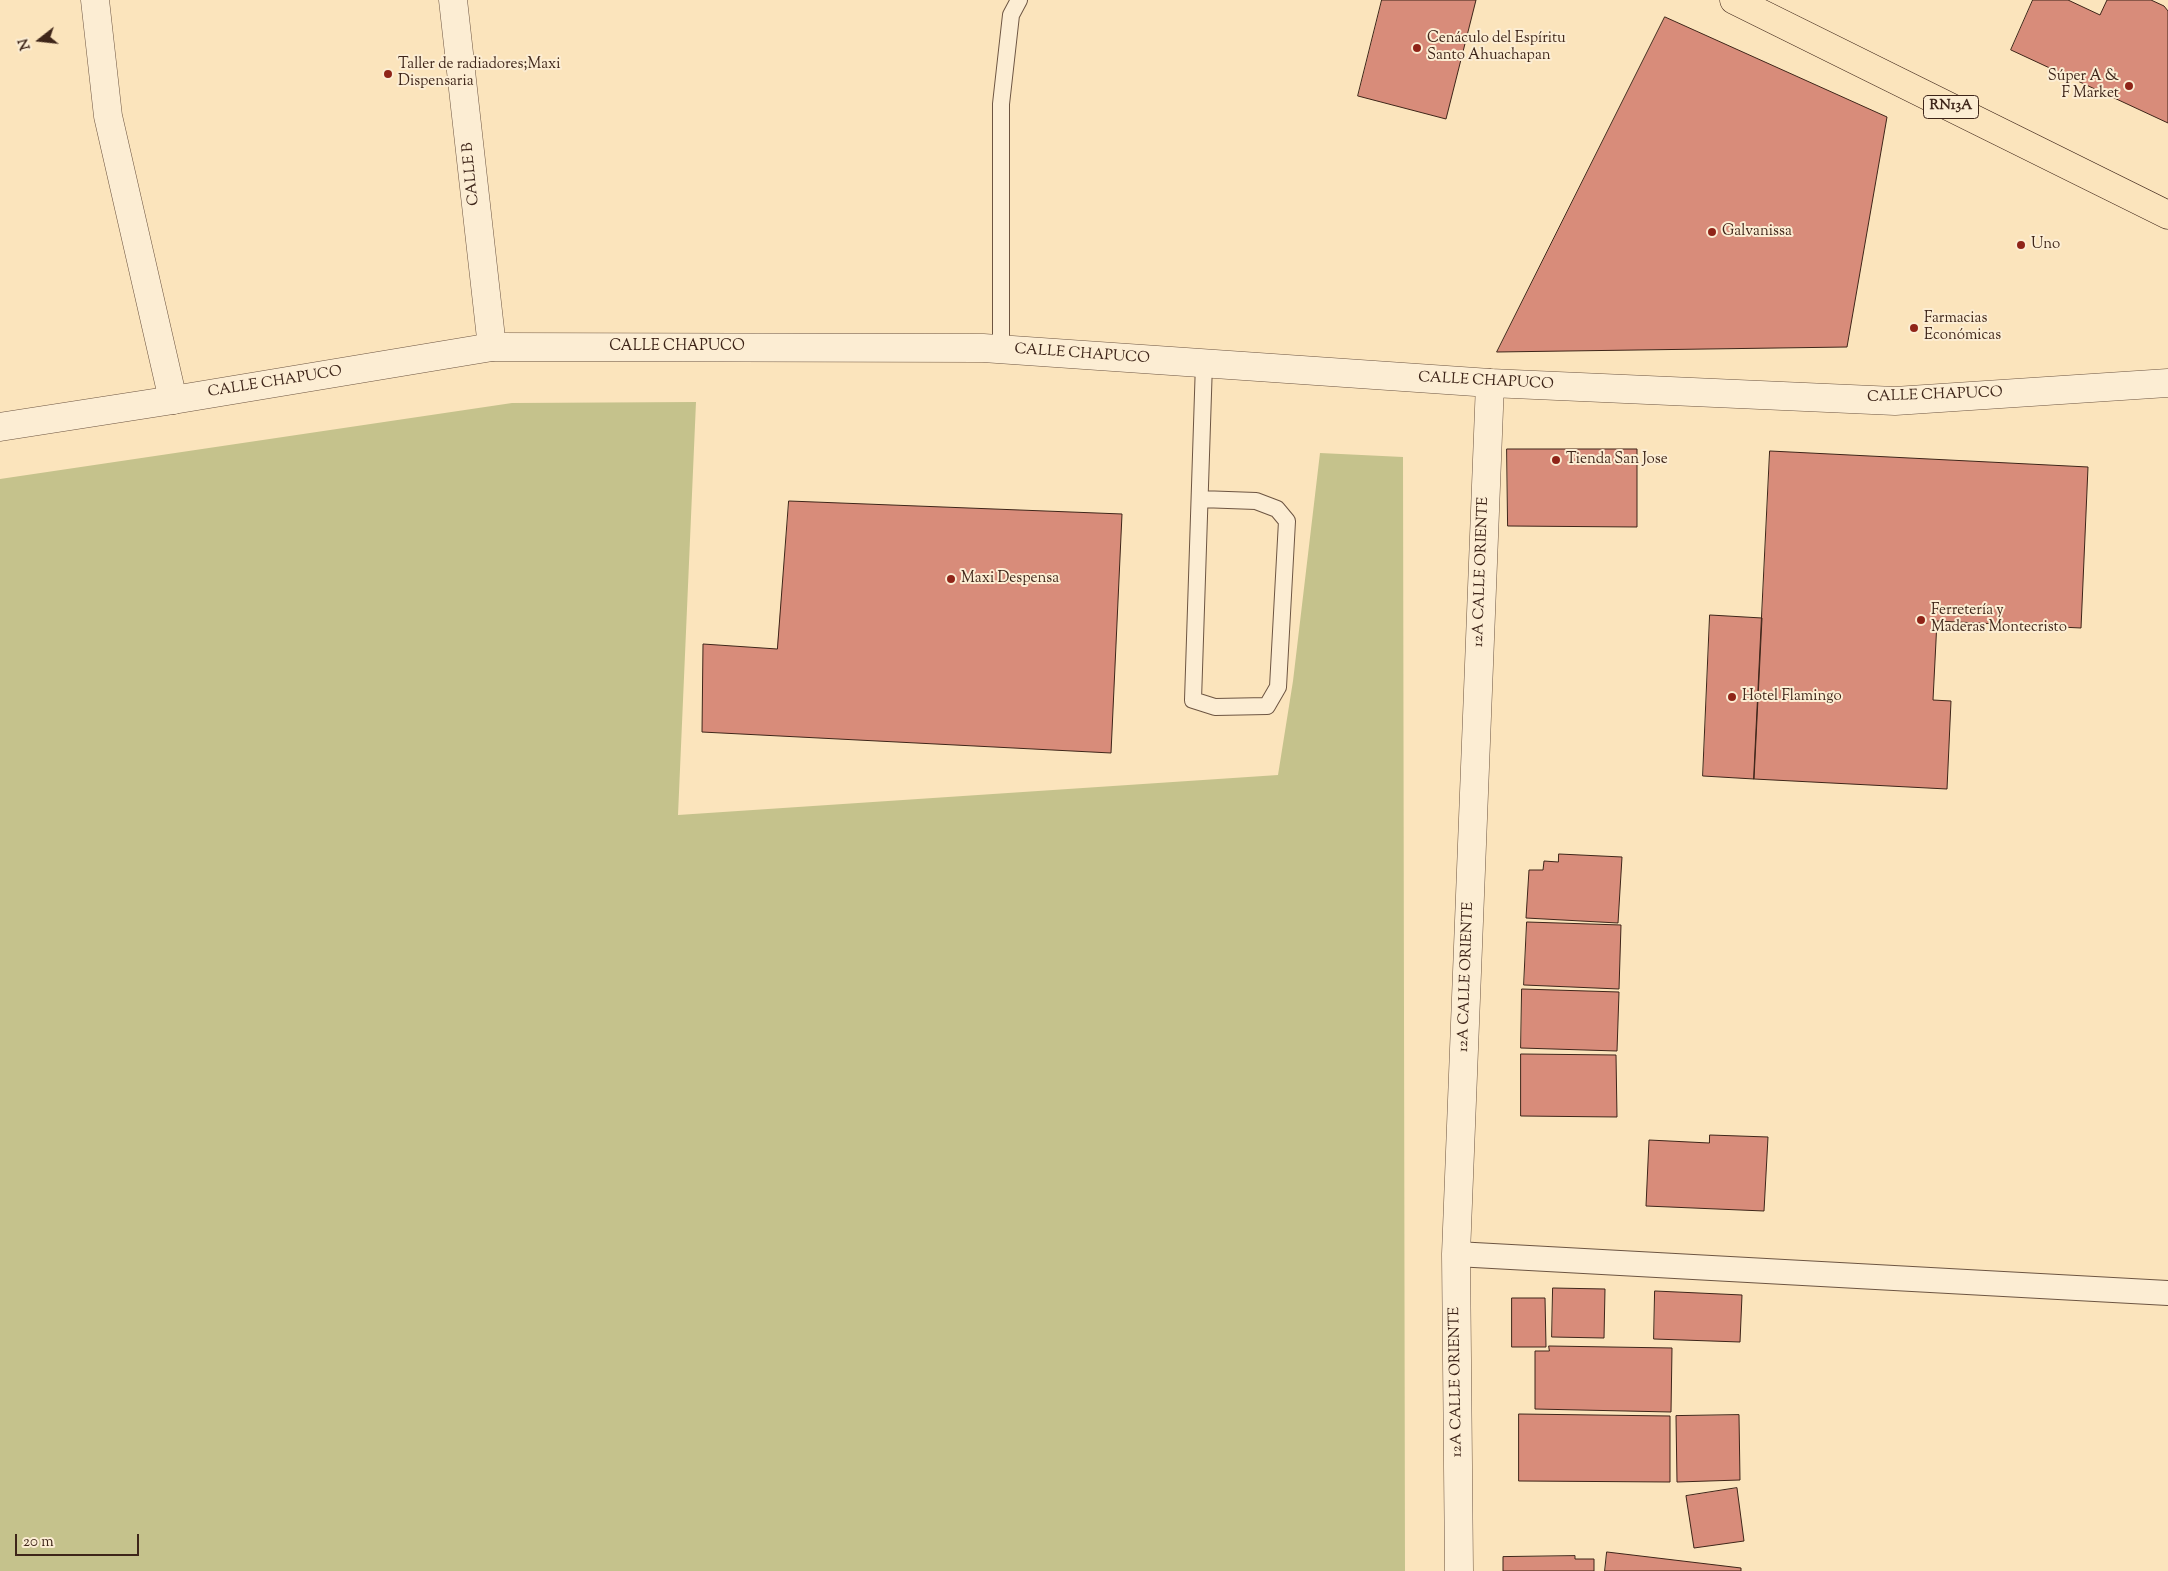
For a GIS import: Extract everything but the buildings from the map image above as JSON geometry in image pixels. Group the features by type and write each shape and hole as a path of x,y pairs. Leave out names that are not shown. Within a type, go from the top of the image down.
{"main road":[{"name":"RN13A","path":"1734,0 2168,214"}],"street":[{"path":"95,0 108,116 173,400"},
{"name":"CALLE B","path":"453,0 492,347"},
{"name":"CALLE CHAPUCO","path":"0,427 492,347 1001,349 1490,383 1895,401 2168,383"},
{"name":"12A CALLE ORIENTE","path":"1459,1571 1456,1254 1490,383"},
{"path":"1456,1254 2168,1294"}],"lane":[{"path":"1001,349 1001,104 1010,15 1019,0"},
{"path":"1200,499 1256,501 1277,509 1287,521 1278,687 1267,706 1214,707 1193,700 1204,363"}],"shaded area":[{"path":"696,402 678,815 1278,775 1293,681 1320,453 1403,457 1405,1571 0,1571 0,479 512,403"}],"place":[{"name":"Cenáculo del Espíritu Santo Ahuachapan","path":"1417,48"},
{"name":"Taller de radiadores;Maxi Dispensaria","path":"388,74"},
{"name":"Súper A & F Market","path":"2129,86"},
{"name":"Galvanissa","path":"1712,232"},
{"name":"Uno","path":"2021,245"},
{"name":"Farmacias Económicas","path":"1914,328"},
{"name":"Tienda San Jose","path":"1556,460"},
{"name":"Maxi Despensa","path":"951,579"},
{"name":"Ferretería y Maderas Montecristo","path":"1921,620"},
{"name":"Hotel Flamingo","path":"1732,697"}]}
